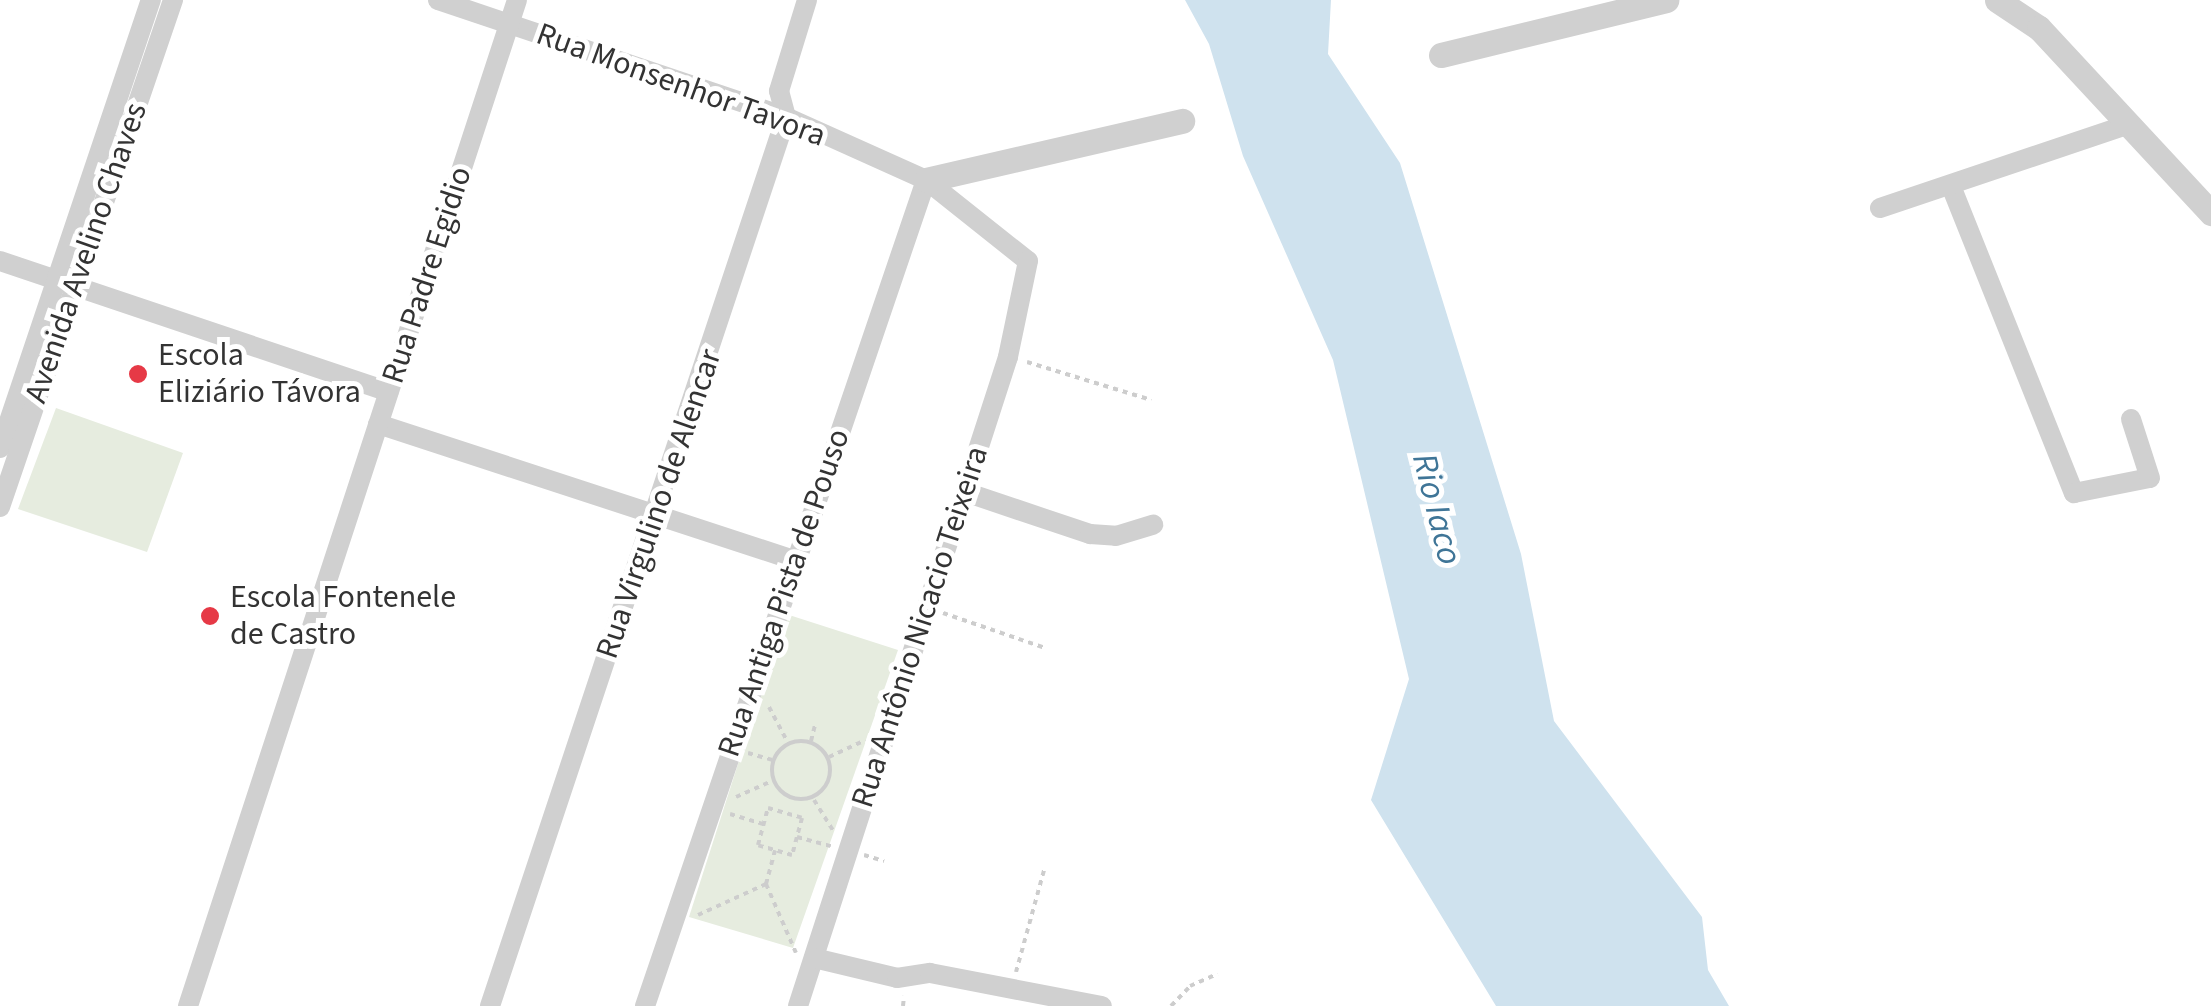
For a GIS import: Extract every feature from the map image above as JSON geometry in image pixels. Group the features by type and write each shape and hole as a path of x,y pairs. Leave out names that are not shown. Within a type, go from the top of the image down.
{"street":[{"name":"Avenida Avelino Chaves","path":"0,448 151,0"},
{"name":"Avenida Avelino Chaves","path":"1,501 78,286 173,0"},
{"name":"Rua Monsenhor Tavora","path":"438,0 786,117 926,180 1018,248"},
{"name":"Rua Padre Egidio","path":"188,1006 517,0"},
{"name":"Rua Virgulino de Alencar","path":"490,1006 786,117 779,90 806,0"},
{"path":"1442,55 1666,0"},
{"path":"1996,0 2039,28 2211,212"},
{"path":"926,180 1182,120"},
{"path":"1880,208 2130,124"},
{"name":"Rua Antiga Pista de Pouso","path":"645,1006 926,180"},
{"path":"1951,186 2074,494 2150,478 2131,419"},
{"name":"Rua Antônio Nicacio Teixeira","path":"798,1006 930,608 1008,357 1028,282 1028,260 1018,248"},
{"path":"0,261 389,392"},
{"path":"378,424 795,560"},
{"path":"965,492 1090,534 1116,536 1154,526"},
{"path":"810,968 897,978 930,973 1011,992 1102,1006"}],"path":[{"path":"1008,357 1152,400"},
{"path":"930,608 1045,648"},
{"path":"754,680 788,742"},
{"path":"811,741 815,725"},
{"path":"828,756 888,730"},
{"path":"811,741 828,756 832,773 812,798 791,799 772,781 772,760 788,742 811,741"},
{"path":"711,808 772,781"},
{"path":"812,798 847,850"},
{"path":"788,814 791,799"},
{"path":"711,808 764,824"},
{"path":"768,808 788,814 802,818 792,854 758,845 768,808"},
{"path":"797,837 847,850"},
{"path":"774,850 766,884 810,968"},
{"path":"1011,992 1044,870"},
{"path":"672,927 766,884"},
{"path":"1170,1006 1190,986 1217,974"}],"shaded area":[{"path":"56,408 183,453 147,552 18,509"},
{"path":"786,614 898,650 793,948 689,917"}],"water":[{"name":"Rio Iaco","path":"1185,0 1331,0 1328,54 1400,163 1521,554 1554,721 1702,917 1708,970 1729,1006 1496,1006 1371,800 1409,679 1333,360 1243,156 1209,44"}],"place":[{"name":"Escola Eliziário Távora","path":"138,374"},
{"name":"Escola Fontenele de Castro","path":"210,616"}]}
